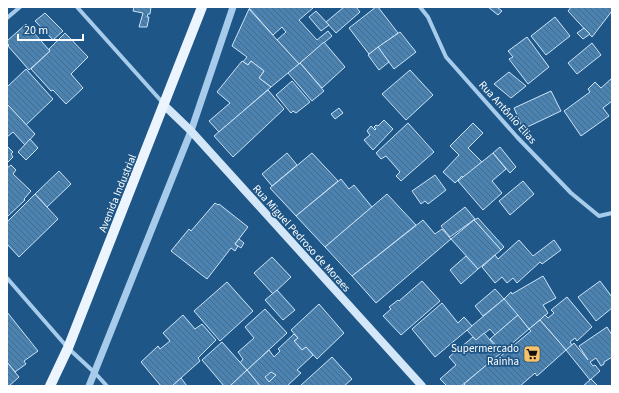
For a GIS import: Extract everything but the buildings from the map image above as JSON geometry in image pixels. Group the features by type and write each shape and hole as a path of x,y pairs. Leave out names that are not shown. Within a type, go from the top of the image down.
{"main road":[{"name":"Avenida Industrial","path":"50,386 68,348 202,7"},
{"name":"Rua Miguel Pedroso de Moraes","path":"164,105 192,131 422,386"}],"street":[{"path":"7,18 20,7"},
{"path":"77,7 164,105"},
{"path":"89,386 192,131 233,7"},
{"name":"Rua Antônio Elias","path":"420,7 428,17 446,56 517,137 571,193 599,216 612,213"},
{"path":"7,278 68,348 107,386"}],"place":[{"name":"Supermercado Rainha","path":"532,354"}]}
